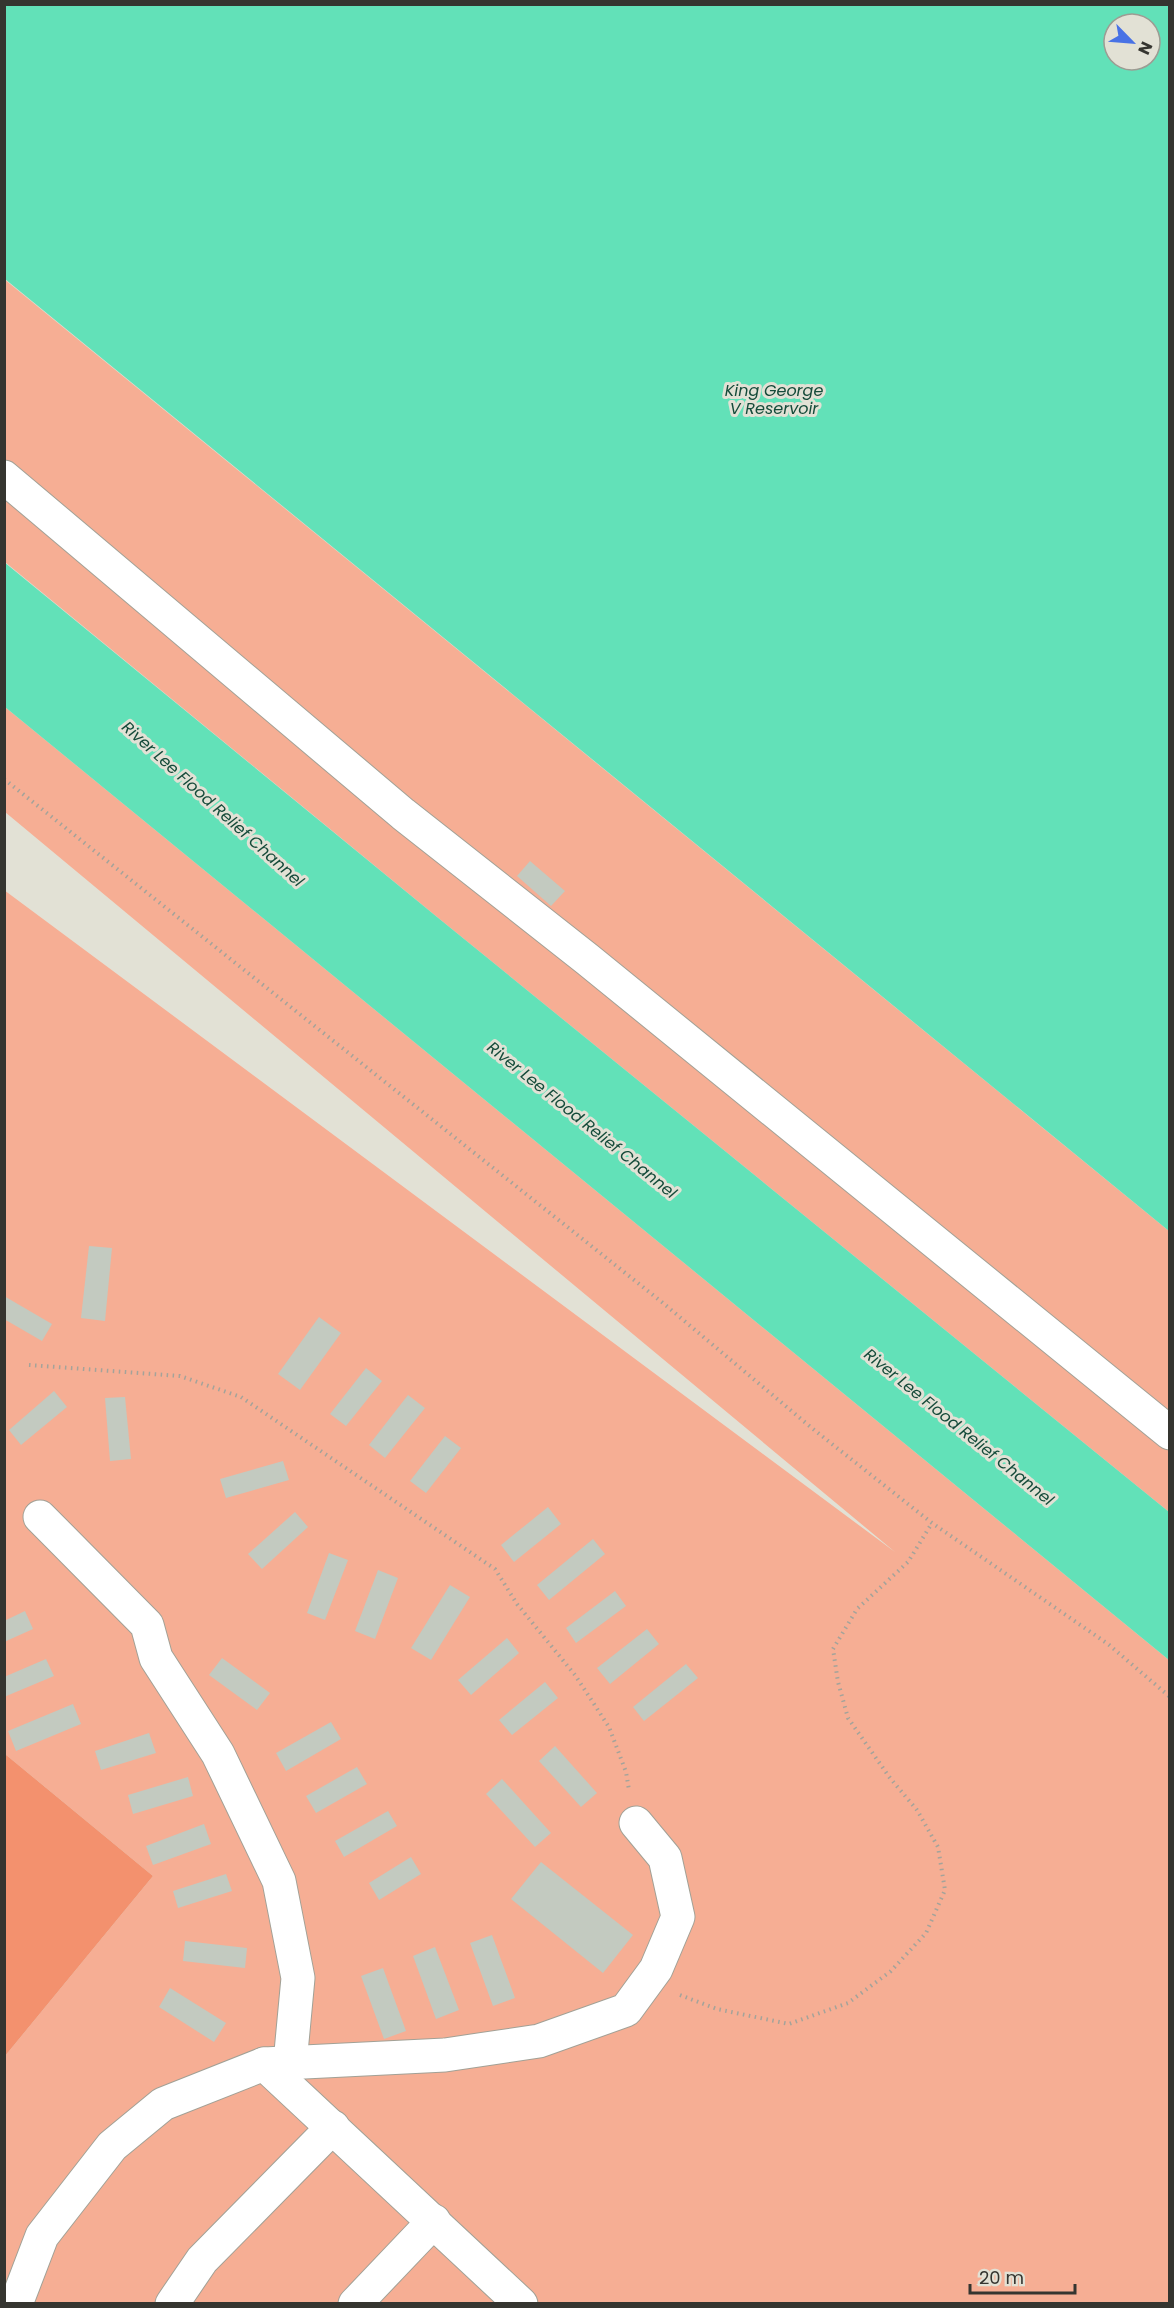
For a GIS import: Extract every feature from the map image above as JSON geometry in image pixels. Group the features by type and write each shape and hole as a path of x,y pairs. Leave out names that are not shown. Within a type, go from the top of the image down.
{"lane":[{"path":"4,477 403,814 587,959 1170,1433"},
{"path":"40,1517 147,1625 156,1658 218,1754 279,1881 298,1978 277,2063"},
{"path":"16,2304 42,2236 112,2146 163,2104 277,2063 445,2055 539,2041 626,2010 656,1969 678,1917 665,1858 636,1823"},
{"path":"277,2063 333,2127 521,2304"},
{"path":"172,2304 202,2260 333,2127"},
{"path":"355,2304 434,2221"}],"path":[{"path":"4,779 644,1288 813,1429 932,1523 1108,1644 1170,1697"},
{"path":"29,1365 180,1376 241,1397 495,1569 517,1604 575,1675 609,1727 626,1772 636,1823"},
{"path":"646,1983 717,2009 789,2024 848,2003 891,1971 926,1932 945,1890 938,1847 917,1810 890,1778 848,1718 838,1682 833,1649 858,1609 908,1563 932,1523"}],"shaded area":[{"path":"4,279 1169,1231 1169,1512 437,917 5,562"},
{"path":"5,707 1169,1660 1169,2303 5,2303 5,2056 153,1876 5,1754 4,890 895,1552 5,812"},
{"path":"5,1754 153,1876 5,2056"}],"water":[{"name":"King George V Reservoir","path":"4,5 1169,5 1169,1231 5,279"},
{"name":"River Lee Flood Relief Channel","path":"4,562 1169,1512 1169,1660 5,707"}],"building":[{"path":"530,861 565,891 551,906 517,876"},
{"path":"89,1246 112,1248 105,1321 81,1318"},
{"path":"4,1296 52,1324 42,1341 4,1319"},
{"path":"319,1317 341,1333 300,1390 278,1374"},
{"path":"366,1368 382,1381 346,1426 330,1414"},
{"path":"54,1391 67,1407 21,1445 9,1430"},
{"path":"408,1395 425,1408 385,1458 369,1445"},
{"path":"125,1397 131,1459 110,1461 105,1398"},
{"path":"445,1436 461,1448 426,1493 410,1481"},
{"path":"283,1461 289,1480 226,1498 220,1479"},
{"path":"548,1507 561,1524 514,1562 501,1545"},
{"path":"295,1512 308,1527 262,1569 248,1554"},
{"path":"593,1539 605,1554 549,1600 537,1585"},
{"path":"329,1553 348,1560 325,1620 307,1613"},
{"path":"378,1570 398,1578 375,1639 355,1631"},
{"path":"450,1585 470,1597 431,1660 411,1648"},
{"path":"615,1591 626,1606 576,1643 566,1628"},
{"path":"25,1611 33,1629 4,1642 4,1621"},
{"path":"647,1629 659,1644 610,1684 597,1668"},
{"path":"507,1638 519,1653 471,1695 458,1680"},
{"path":"222,1658 270,1693 257,1710 209,1675"},
{"path":"46,1659 54,1676 4,1697 4,1677"},
{"path":"686,1664 698,1678 644,1721 633,1707"},
{"path":"545,1682 558,1698 512,1735 499,1720"},
{"path":"73,1704 81,1724 16,1751 8,1731"},
{"path":"331,1722 341,1739 286,1771 276,1753"},
{"path":"149,1733 156,1753 101,1770 95,1751"},
{"path":"555,1746 597,1793 581,1807 539,1761"},
{"path":"357,1767 367,1784 316,1813 306,1796"},
{"path":"188,1777 193,1796 133,1814 128,1795"},
{"path":"502,1779 551,1833 535,1847 486,1794"},
{"path":"388,1811 397,1826 344,1857 335,1841"},
{"path":"204,1824 211,1844 153,1865 146,1846"},
{"path":"411,1857 421,1874 379,1900 369,1883"},
{"path":"541,1862 633,1935 603,1973 511,1899"},
{"path":"226,1874 232,1891 178,1908 173,1891"},
{"path":"492,1935 515,1998 493,2006 470,1943"},
{"path":"185,1941 247,1948 245,1968 183,1961"},
{"path":"435,1947 459,2010 436,2019 413,1956"},
{"path":"383,1968 406,2031 384,2039 361,1976"},
{"path":"170,1988 226,2023 214,2042 159,2007"}]}
